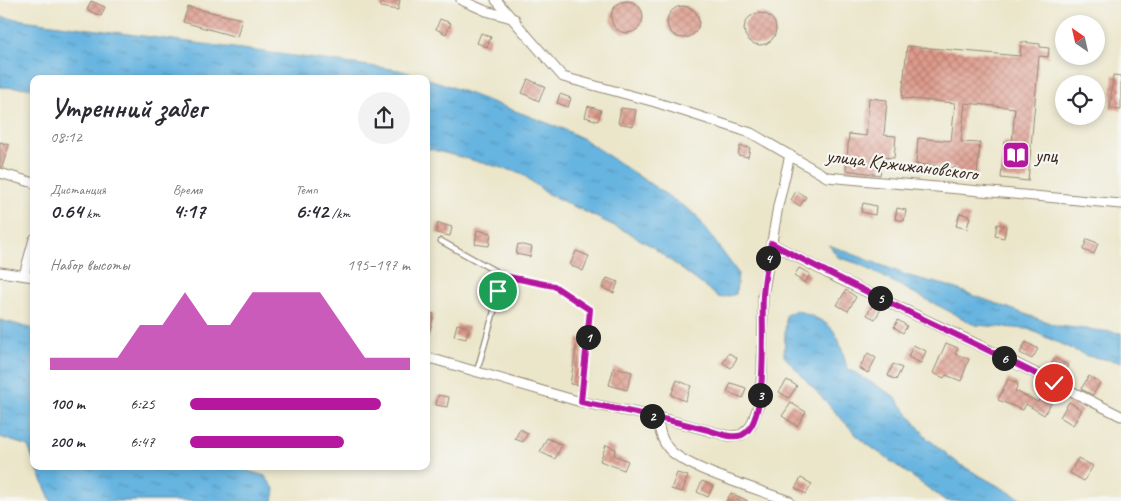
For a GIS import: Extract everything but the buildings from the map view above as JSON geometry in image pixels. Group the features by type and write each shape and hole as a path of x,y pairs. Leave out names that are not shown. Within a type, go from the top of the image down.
{"street":[{"path":"461,0 486,11 515,19"},
{"name":"улица Кржижановского","path":"496,0 515,19 563,77 655,102 743,130 790,155 818,173 836,178 1121,204"},
{"path":"430,359 581,402 656,417 729,436 742,435 751,426 761,390 763,296 771,243 790,155"},
{"path":"0,173 30,182"},
{"path":"771,243 830,274 961,336 1121,416"},
{"path":"24,275 30,254"},
{"path":"0,272 30,276"},
{"path":"656,417 662,439 674,454 686,462 789,501"}],"lane":[{"path":"441,240 504,276 554,286 590,310 581,402"},
{"path":"477,371 504,276"}],"water":[{"path":"0,17 399,70 415,75 30,75 30,88 0,87"},
{"path":"430,80 563,129 582,138 695,214 738,273 736,294 720,298 651,246 627,232 546,193 521,173 430,149"},
{"path":"829,245 912,277 945,285 1058,326 1121,333 1121,362 1087,356 1028,329 975,325 859,264 838,257"},
{"path":"796,310 827,324 837,336 847,368 894,396 927,438 959,464 1025,501 946,501 860,439 784,356 786,315"},
{"path":"0,320 30,328 30,451 28,446 0,437"},
{"path":"38,470 247,470 265,476 275,490 273,501 51,501"}],"place":[{"name":"упц","path":"1016,155"}],"route":[{"path":"498,291 504,276 554,286 590,310 581,402 656,417 729,436 742,435 746,432 751,426 759,404 762,371 763,296 771,243 830,274 1054,383"}]}
